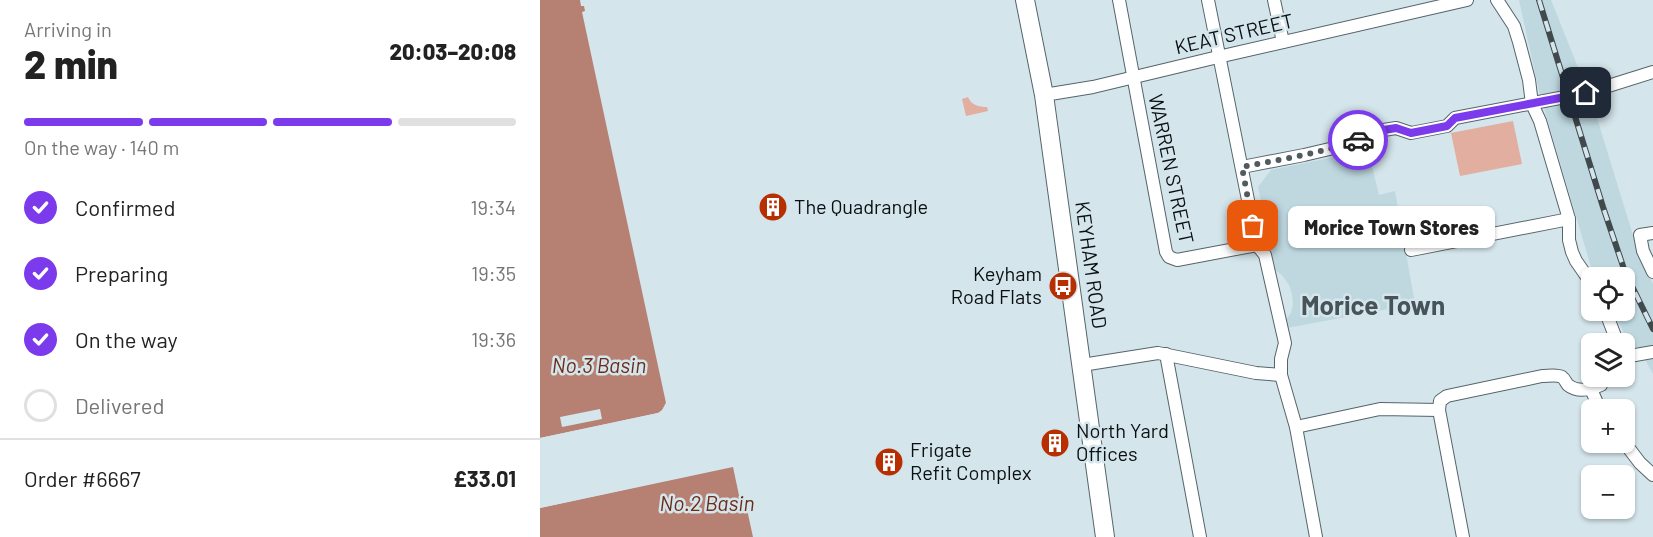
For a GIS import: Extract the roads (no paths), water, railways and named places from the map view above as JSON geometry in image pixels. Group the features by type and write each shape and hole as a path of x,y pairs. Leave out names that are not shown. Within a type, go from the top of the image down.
{"main road":[{"name":"KEYHAM ROAD","path":"1025,0 1044,95 1105,537"}],"street":[{"name":"WARREN STREET","path":"1119,0 1166,252 1169,257 1177,260 1257,245"},
{"path":"1208,0 1257,245 1265,255 1285,343 1281,359 1281,375 1296,427 1316,537"},
{"path":"1274,0 1283,42"},
{"name":"KEAT STREET","path":"1044,95 1093,87 1467,0"},
{"path":"1497,0 1514,26 1538,103 1540,121 1569,219 1569,240 1572,252 1581,267"},
{"path":"1242,167 1355,143 1365,133 1396,128 1411,133 1447,126 1455,118 1586,93 1653,72"},
{"path":"1411,250 1569,219"},
{"path":"1653,233 1640,235 1643,251 1653,272"},
{"path":"1635,355 1653,352"},
{"path":"1082,365 1158,353 1256,373 1281,375"},
{"path":"1166,354 1200,537"},
{"path":"1463,537 1439,410 1440,401 1447,396 1542,376 1562,377 1576,390 1596,387"},
{"path":"1591,389 1595,399"},
{"path":"1296,427 1380,409 1439,410"},
{"path":"1632,453 1640,464 1653,475"}],"water":[{"name":"No.3 Basin","path":"540,0 580,0 581,6 584,6 585,11 582,12 666,403 662,411 658,413 540,438"},
{"name":"No.2 Basin","path":"733,467 740,500 745,500 753,537 540,537 540,508"}],"railway":[{"path":"1539,0 1625,272 1653,329"}],"place":[{"name":"The Quadrangle","path":"773,207"},
{"name":"Morice Town Stores","path":"1253,226"},
{"name":"Keyham Road Flats","path":"1063,286"},
{"name":"North Yard Offices","path":"1055,443"},
{"name":"Frigate Refit Complex","path":"889,462"}],"district":[{"name":"Morice Town","path":"1373,306"}]}
